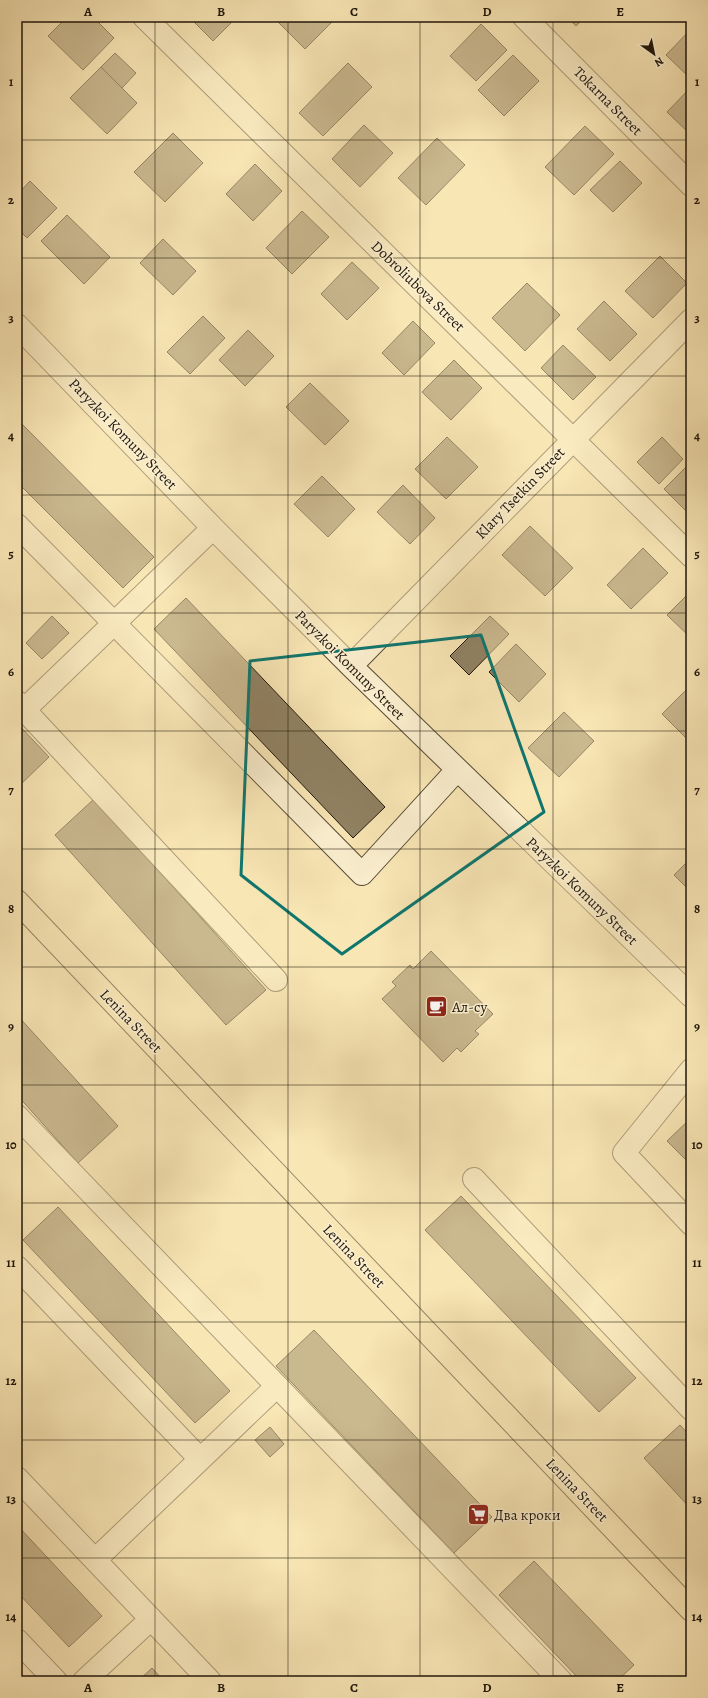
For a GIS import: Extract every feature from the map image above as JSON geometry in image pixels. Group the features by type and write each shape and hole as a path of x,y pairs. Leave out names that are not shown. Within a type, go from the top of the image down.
{"main road":[{"name":"Lenina Street","path":"17,901 691,1610"}],"street":[{"name":"Dobroliubova Street","path":"144,17 691,556"},
{"name":"Tokarna Street","path":"524,17 691,185"},
{"name":"Klary Tsetkin Street","path":"351,666 691,320"},
{"name":"Paryzkoi Komuny Street","path":"17,325 213,528 351,666 456,770 691,996"},
{"path":"17,525 362,874 456,770"},
{"path":"213,528 114,623 21,706 276,980"},
{"path":"691,1070 624,1153 691,1224"},
{"path":"17,1116 561,1681"},
{"path":"474,1179 691,1409"},
{"path":"17,1267 200,1460"},
{"path":"95,1560 277,1386"},
{"path":"17,1478 210,1681"},
{"path":"84,1681 151,1619"},
{"path":"17,1640 56,1681"}],"highlighted area":[{"path":"481,635 544,812 342,954 241,875 250,661"}],"building":[{"path":"67,17 93,17 114,38 83,70 48,36"},
{"path":"189,17 237,17 213,41"},
{"path":"283,17 329,17 333,21 305,49 278,22"},
{"path":"567,17 585,17 576,26"},
{"path":"481,24 507,50 476,81 450,56"},
{"path":"691,29 691,79 666,55"},
{"path":"115,53 136,73 122,88 101,67"},
{"path":"513,55 539,81 504,116 478,90"},
{"path":"348,63 372,87 323,136 299,113"},
{"path":"101,67 137,103 107,134 70,98"},
{"path":"691,87 691,135 667,112"},
{"path":"364,125 393,153 360,187 332,159"},
{"path":"585,126 614,154 574,195 545,167"},
{"path":"173,133 203,163 165,202 134,172"},
{"path":"437,138 465,165 426,205 398,178"},
{"path":"620,161 642,183 613,212 590,190"},
{"path":"255,164 282,191 253,221 226,194"},
{"path":"30,181 57,208 27,238 17,228 17,195"},
{"path":"302,211 329,237 292,274 266,248"},
{"path":"67,215 110,257 84,284 41,241"},
{"path":"163,239 196,271 173,295 140,263"},
{"path":"660,256 687,283 653,318 625,291"},
{"path":"352,262 379,288 347,320 321,294"},
{"path":"527,283 560,315 525,351 492,318"},
{"path":"604,301 637,334 610,361 577,329"},
{"path":"203,316 225,338 190,374 167,352"},
{"path":"413,321 435,343 404,375 382,353"},
{"path":"248,330 274,356 245,386 219,360"},
{"path":"563,345 596,377 573,400 541,368"},
{"path":"454,360 482,388 451,420 422,392"},
{"path":"310,383 349,421 325,445 286,407"},
{"path":"17,419 154,557 123,588 17,482"},
{"path":"447,437 478,467 446,499 415,469"},
{"path":"662,437 683,459 659,484 637,462"},
{"path":"689,464 691,466 691,510 688,513 664,489"},
{"path":"322,476 355,509 328,537 294,504"},
{"path":"403,485 435,518 410,544 377,512"},
{"path":"530,526 573,568 545,596 502,555"},
{"path":"643,548 668,573 631,609 607,585"},
{"path":"689,593 691,595 691,638 667,615"},
{"path":"186,598 385,807 353,838 154,629"},
{"path":"52,616 69,633 42,659 26,643"},
{"path":"490,616 509,634 469,675 450,656"},
{"path":"516,644 546,674 519,702 489,672"},
{"path":"691,685 691,743 662,714"},
{"path":"564,712 594,741 559,777 528,748"},
{"path":"17,723 49,757 17,788"},
{"path":"94,799 266,990 226,1025 55,835"},
{"path":"691,858 691,892 674,875"},
{"name":"Ал-су","path":"431,951 493,1014 475,1031 479,1034 461,1052 457,1048 443,1062 382,999 396,986 392,982 410,965 413,969"},
{"path":"17,1015 118,1126 78,1163 17,1095"},
{"path":"691,1118 691,1165 667,1141"},
{"path":"461,1196 636,1378 599,1412 425,1230"},
{"path":"58,1207 230,1391 195,1423 23,1240"},
{"path":"314,1330 492,1517 454,1553 276,1366"},
{"path":"680,1425 691,1437 691,1509 644,1458"},
{"path":"270,1427 284,1444 270,1457 255,1440"},
{"path":"17,1525 102,1616 69,1647 17,1592"},
{"path":"534,1561 634,1665 617,1681 581,1681 499,1595"},
{"path":"152,1668 164,1681 138,1681"}],"place":[{"name":"Ал-су","path":"437,1007"},
{"name":"Два кроки","path":"478,1515"}]}
